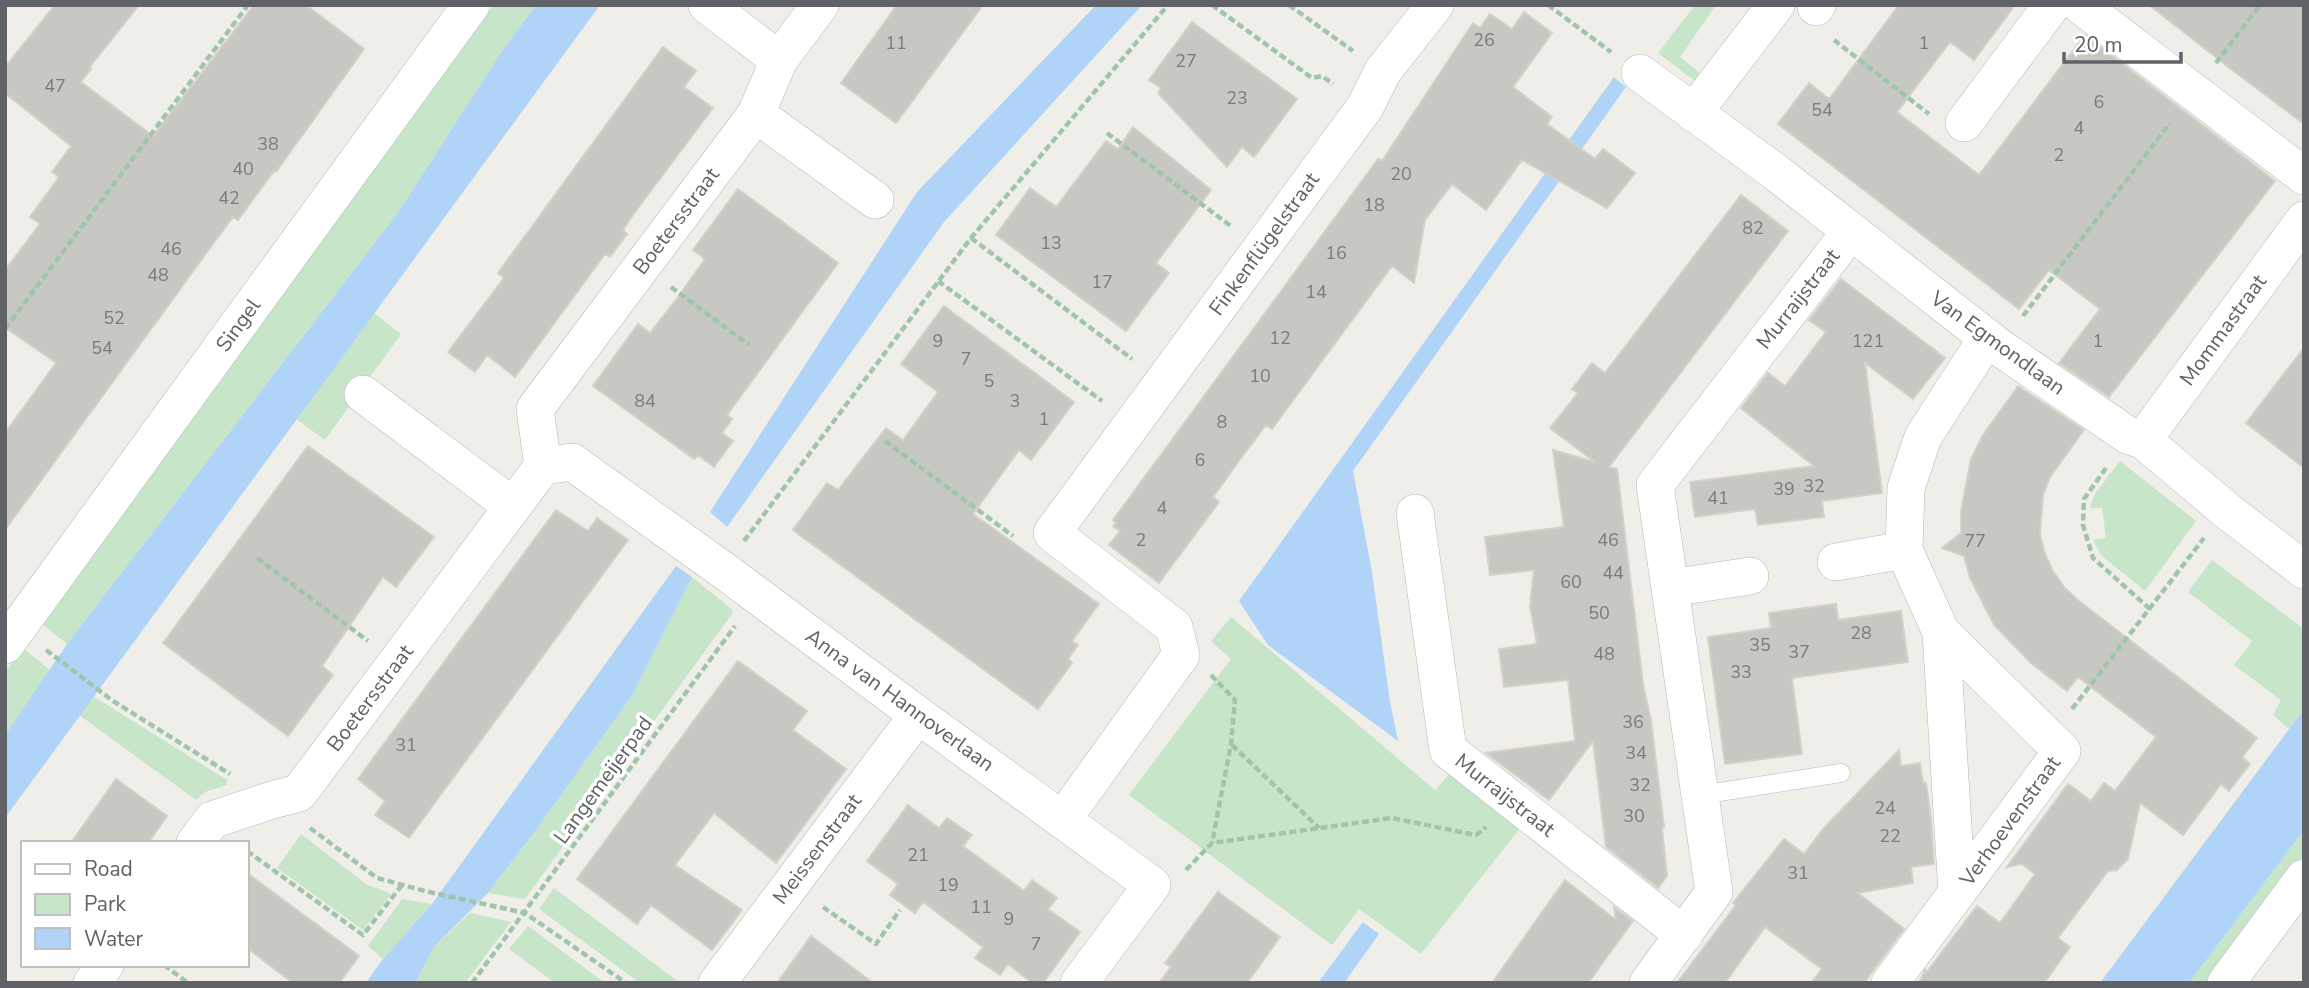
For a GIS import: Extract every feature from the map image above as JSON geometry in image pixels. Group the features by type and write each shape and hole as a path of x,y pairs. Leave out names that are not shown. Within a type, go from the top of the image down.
{"street":[{"name":"Singel","path":"5,645 471,5"},
{"path":"707,5 779,60"},
{"name":"Boetersstraat","path":"196,841 212,820 299,793 397,662 543,466 535,409 756,114 779,60 820,5"},
{"name":"Finkenflügelstraat","path":"1052,533 1365,107 1383,71 1435,5"},
{"path":"1693,113 1776,5"},
{"path":"1964,122 2052,5"},
{"path":"2080,5 2304,176"},
{"name":"Van Egmondlaan","path":"1640,73 1778,174 1993,342 2136,438 2304,570"},
{"path":"756,114 875,200"},
{"name":"Mommastraat","path":"2136,438 2304,220"},
{"name":"Murraijstraat","path":"1648,983 1714,892 1655,485 1851,231"},
{"name":"Verhoevenstraat","path":"1890,983 2062,751 1941,632 1904,550 1906,488 1923,437 1993,342"},
{"path":"363,394 512,506"},
{"name":"Anna van Hannoverlaan","path":"543,466 572,462 723,569 1152,885"},
{"name":"Murraijstraat","path":"1415,513 1448,750 1684,934"},
{"path":"1052,533 1174,627 1181,655 1063,819"},
{"path":"1836,562 1904,550"},
{"path":"1670,588 1750,576"},
{"name":"Verhoevenstraat","path":"1941,632 1957,893"},
{"name":"Meissenstraat","path":"717,983 918,715"},
{"path":"2226,983 2304,878"},
{"path":"1079,983 1152,885"},
{"path":"92,983 104,967"}],"lane":[{"path":"1700,795 1841,773"}],"path":[{"path":"5,329 248,5"},
{"path":"723,569 971,238 1168,5"},
{"path":"1212,5 1312,78 1322,76 1365,107"},
{"path":"1289,5 1383,71"},
{"path":"1548,5 1640,73"},
{"path":"1993,342 2194,92 2260,5"},
{"path":"1817,6 1807,18 1953,133 1964,122"},
{"path":"1107,133 1261,248"},
{"path":"971,238 1163,382"},
{"path":"643,265 748,345"},
{"path":"939,281 1134,424"},
{"path":"2136,438 2084,499 2082,525 2093,558 2150,610"},
{"path":"885,442 1015,538 1052,533"},
{"path":"2048,739 2226,510"},
{"path":"257,558 397,662"},
{"name":"Langemeijerpad","path":"472,983 758,596"},
{"path":"44,648 113,701"},
{"path":"1152,885 1174,882 1212,843 1231,744 1235,700 1213,677 1181,655"},
{"path":"1231,744 1320,828"},
{"path":"1212,843 1392,818 1476,835 1517,804"},
{"path":"248,852 363,935 402,885"},
{"path":"790,885 876,944 900,910"},
{"path":"425,891 525,913 626,983"},
{"path":"167,967 188,983"}],"green space":[{"path":"494,5 536,5 504,48 397,214 67,644 42,624"},
{"path":"1695,5 1716,5 1680,57 1700,73 1695,81 1658,53"},
{"path":"374,313 401,334 325,440 296,419"},
{"path":"2120,461 2196,521 2145,591 2101,555 2093,540 2106,538 2102,508 2090,508 2094,495"},
{"path":"2212,560 2304,629 2304,709 2289,729 2273,715 2281,700 2234,665 2252,641 2188,592"},
{"path":"692,577 734,611 525,899 488,893 633,694"},
{"path":"1231,617 1435,790 1454,769 1524,823 1421,954 1359,909 1332,945 1129,795 1231,659 1211,641"},
{"path":"23,648 50,670 5,735 5,673"},
{"path":"93,696 227,780 227,785 205,792 196,800 79,715"},
{"path":"2304,830 2304,856 2209,983 2189,983"},
{"path":"301,834 366,884 391,894 363,930 277,868"},
{"path":"554,888 680,983 640,983 539,909"},
{"path":"402,899 432,904 383,959 368,946"},
{"path":"470,913 511,922 465,983 415,983 434,947"},
{"path":"528,926 605,983 555,983 509,949"}],"water":[{"path":"536,5 600,5 5,818 5,735 67,644 397,214 504,48"},
{"path":"1096,5 1142,5 944,222 727,527 710,512 917,192"},
{"path":"1614,77 1626,87 1353,471 1372,572 1398,741 1268,645 1239,601"},
{"path":"676,566 692,577 633,694 539,826 488,893 434,947 415,983 366,983 383,959 432,904"},
{"path":"2304,709 2304,830 2189,983 2100,983"},
{"path":"1363,922 1379,934 1344,983 1318,983"}],"building":[{"path":"55,5 139,5 81,82 153,136 254,5 306,5 364,49 276,172 274,171 238,220 233,217 5,530 5,433 56,363 5,327 5,270 40,224 30,217 59,177 52,172 71,146 5,93 5,67"},
{"path":"897,5 983,5 896,123 841,83"},
{"path":"1899,5 2015,5 1974,60 1950,42 1897,112 1979,175 2085,35 2275,181 2109,397 2059,363 2100,309 2049,270 2019,309 1778,124 1809,83 1829,99"},
{"path":"2149,5 2304,5 2304,124 2231,69"},
{"path":"1524,12 1552,33 1513,87 1552,117 1547,124 1595,159 1603,149 1635,173 1607,208 1522,160 1486,210 1452,184 1425,220 1414,283 1392,266 1272,429 1266,425 1239,461 1213,497 1219,502 1159,583 1109,545 1120,531 1113,526 1116,523 1113,520 1378,159 1382,161 1473,23 1480,28 1490,14 1512,29"},
{"path":"1192,22 1297,99 1254,157 1242,147 1227,167 1158,93 1161,88 1149,80"},
{"path":"663,47 696,71 684,87 713,108 635,212 623,230 627,234 610,257 605,254 515,377 487,355 475,372 448,352 504,278 498,273"},
{"path":"1133,127 1211,190 1156,263 1169,273 1126,331 996,235 1030,188 1056,207 1106,141 1118,149"},
{"path":"738,189 838,263 727,415 732,419 722,433 733,441 714,467 698,455 694,459 593,386 638,324 650,333 678,297 705,259 693,250"},
{"path":"1741,195 1788,231 1609,467 1617,469 1643,684 1651,721 1664,827 1667,876 1658,888 1606,847 1593,741 1549,800 1486,753 1575,741 1568,680 1504,687 1499,649 1537,644 1530,606 1534,570 1490,575 1485,537 1564,527 1553,450 1595,462 1550,428 1578,393 1572,389 1592,363 1605,373"},
{"path":"1841,279 1945,358 1913,399 1865,363 1882,493 1822,501 1824,517 1758,525 1755,509 1695,517 1690,482 1814,466 1741,408 1768,373 1785,386 1826,332 1809,320"},
{"path":"944,306 1074,402 1031,460 1019,450 973,514 1099,604 1072,641 1078,645 1068,659 1072,663 1038,709 793,530 827,483 838,490 886,428 903,440 938,392 901,364"},
{"path":"2304,348 2304,468 2246,423"},
{"path":"2018,386 2084,430 2050,477 2043,495 2040,534 2053,571 2064,587 2079,601 2257,738 2242,757 2250,764 2229,791 2221,784 2183,835 2140,803 2128,859 2117,870 2108,871 2058,938 2070,947 2044,983 1919,983 1925,970 1926,973 1977,906 2000,923 2035,874 2022,864 2007,867 2068,784 2091,801 2104,783 2115,791 2156,737 2078,677 2067,691 2031,663 1994,625 1970,578 1964,556 1942,548 1961,533 1961,511 1971,459 1983,435"},
{"path":"308,446 434,537 396,587 383,577 322,666 333,675 288,736 163,643"},
{"path":"556,510 588,531 597,518 628,540 409,838 375,815 385,801 358,779"},
{"path":"1836,604 1838,620 1901,611 1908,662 1792,678 1802,754 1725,764 1708,637 1771,628 1769,613"},
{"path":"738,661 807,711 793,730 846,769 776,863 714,813 675,865 742,910 712,950 651,905 637,924 577,879"},
{"path":"1899,750 1901,766 1920,763 1931,818 1934,864 1911,867 1913,883 1858,893 1904,929 1864,983 1811,983 1822,969 1765,927 1725,983 1677,983 1736,905 1733,903 1784,839 1804,854 1824,828"},
{"path":"116,779 167,816 149,841 72,841"},
{"path":"908,805 939,828 947,818 972,835 963,846 1024,891 1032,880 1057,898 1048,909 1080,932 1043,983 1032,983 1008,964 1000,975 975,958 983,947 923,902 915,913 890,895 898,884 867,861"},
{"path":"248,874 359,956 339,983 293,983 248,949"},
{"path":"1565,880 1616,920 1614,907 1633,921 1588,983 1492,983"},
{"path":"1218,892 1280,937 1247,983 1159,983 1171,967 1165,963"},
{"path":"811,936 873,983 777,983"}]}
